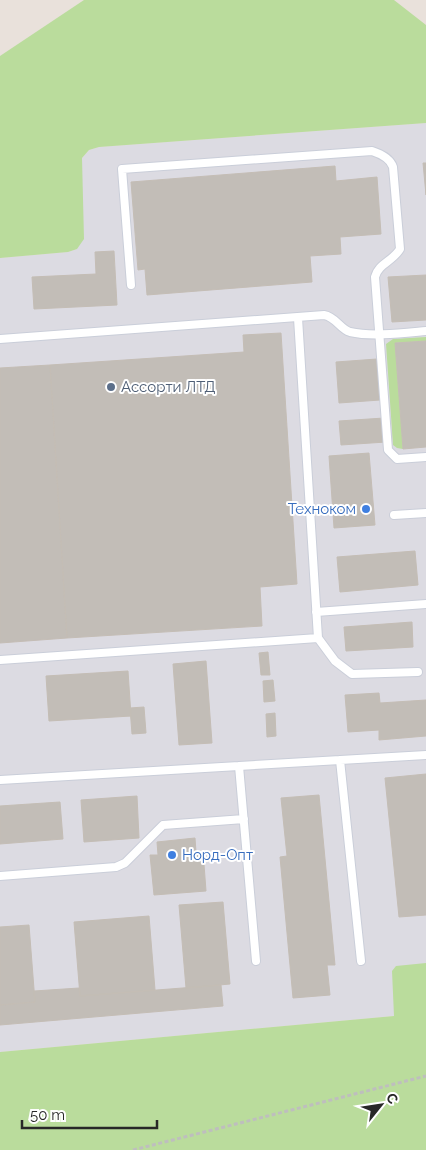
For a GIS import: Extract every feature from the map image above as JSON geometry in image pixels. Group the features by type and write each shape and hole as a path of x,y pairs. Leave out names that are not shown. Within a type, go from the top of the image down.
{"lane":[{"path":"131,285 122,169 372,151 386,157 392,164 400,249 394,258 380,267 376,274 388,450 397,459 426,457"},
{"path":"0,339 328,316 349,332 380,334 426,331"},
{"path":"298,318 318,638 335,661 352,674 418,672"},
{"path":"394,515 426,513"},
{"path":"316,612 426,604"},
{"path":"0,660 318,638"},
{"path":"0,780 426,755"},
{"path":"340,760 361,961"},
{"path":"239,766 256,961"},
{"path":"0,876 116,867 125,863 163,825 244,819"}],"path":[{"path":"133,1150 426,1076"}],"shaded area":[{"path":"426,123 426,1013 0,1052 0,258 68,252 77,249 82,158 89,150 99,147"}],"green space":[{"path":"84,0 394,0 426,25 426,123 99,147 89,150 82,158 84,239 77,249 68,252 0,258 0,56"},
{"path":"426,337 426,341 395,343 403,449 397,448 393,445 386,344 393,339"},
{"path":"426,963 426,1150 0,1150 0,1052 394,1016 392,971 396,966"}],"building":[{"path":"423,163 426,163 426,195"},
{"path":"335,166 336,181 377,177 381,234 340,237 341,254 310,256 312,282 147,295 145,269 138,270 131,182"},
{"path":"114,251 117,305 34,309 32,277 96,274 95,252"},
{"path":"426,275 426,320 392,322 388,277"},
{"path":"281,333 297,584 260,587 262,626 67,638 50,365 244,352 243,335"},
{"path":"426,341 426,447 403,449 395,343"},
{"path":"377,359 380,400 339,403 336,362"},
{"path":"50,365 67,638 0,643 0,368"},
{"path":"384,418 386,442 341,445 339,421"},
{"path":"369,453 375,525 334,528 329,456"},
{"path":"415,551 418,585 340,592 337,557"},
{"path":"412,622 413,647 346,651 344,627"},
{"path":"268,652 270,675 261,675 259,653"},
{"path":"206,661 212,743 179,745 173,664"},
{"path":"128,671 131,716 49,721 46,676"},
{"path":"273,680 275,701 264,702 263,681"},
{"path":"379,693 380,703 426,700 426,736 379,740 379,730 348,732 345,695"},
{"path":"144,707 146,733 132,734 130,708"},
{"path":"275,713 276,736 267,737 266,714"},
{"path":"426,774 426,915 399,917 385,778"},
{"path":"319,795 335,965 327,965 330,995 293,998 280,857 287,856 281,798"},
{"path":"137,796 139,838 84,842 81,800"},
{"path":"60,802 63,839 0,844 0,806"},
{"path":"195,838 196,852 203,851 206,891 154,895 150,855 158,855 157,842"},
{"path":"223,902 230,984 186,988 179,905"},
{"path":"149,916 155,990 80,996 74,922"},
{"path":"29,925 35,1002 0,1005 0,927"},
{"path":"221,985 223,1006 0,1025 0,1005 35,1002 34,991 79,988 80,996"}],"place":[{"name":"Ассорти ЛТД","path":"111,387"},
{"name":"Техноком","path":"366,509"},
{"name":"Норд-Опт","path":"172,855"}]}
